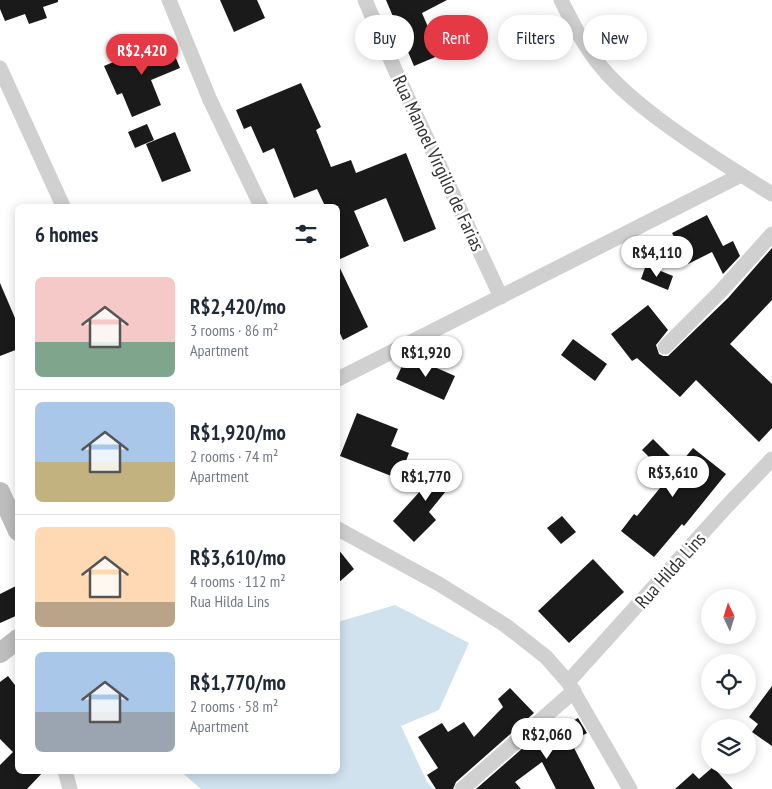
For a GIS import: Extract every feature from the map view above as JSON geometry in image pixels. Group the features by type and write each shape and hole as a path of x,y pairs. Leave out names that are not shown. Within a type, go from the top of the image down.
{"main road":[{"path":"0,492 15,524"},
{"path":"0,654 15,642"}],"street":[{"path":"169,0 210,100 260,204"},
{"name":"Rua Manoel Virgilio de Farias","path":"364,0 502,297"},
{"path":"561,0 593,55 622,89 695,146 772,194"},
{"path":"0,68 62,204"},
{"path":"340,375 502,297 741,175"},
{"path":"665,347 721,291 772,234"},
{"name":"Rua Hilda Lins","path":"462,789 571,687 726,506 772,459"},
{"path":"340,530 439,584 505,625 546,657 571,687 630,789"},
{"path":"66,774 68,788"}],"water":[{"path":"395,605 469,643 439,710 401,726 427,782 433,789 201,789 184,774 340,774 340,621"}],"building":[{"path":"0,0 58,0 58,2 43,7 47,18 29,24 25,14 5,21 0,9"},
{"path":"220,0 257,0 265,18 234,32"},
{"path":"386,0 447,0 422,13 424,18 424,60 428,60 414,66 411,60 414,60 414,15 392,15"},
{"path":"168,39 180,68 151,80 161,105 132,117 122,93 117,95 104,66"},
{"path":"301,83 321,127 316,130 331,167 351,160 356,173 406,153 436,229 404,242 386,198 354,211 369,246 340,259 340,204 324,204 317,189 294,198 274,148 263,153 251,126 244,129 236,110"},
{"path":"147,124 154,140 135,148 128,132"},
{"path":"175,132 191,171 162,182 146,144"},
{"path":"707,215 723,246 733,241 740,256 723,274 712,252 688,264 672,233"},
{"path":"772,248 772,300 730,344 772,384 772,428 759,442 696,380 680,397 637,358 632,361 611,334 648,305 668,330 656,345 659,354 668,356 728,298"},
{"path":"646,265 673,276 668,290 641,279"},
{"path":"340,268 368,327 343,340 340,333"},
{"path":"0,283 15,318 15,350 0,356"},
{"path":"573,339 607,364 595,381 561,355"},
{"path":"407,355 455,376 444,400 396,379"},
{"path":"357,413 398,429 391,446 409,453 399,479 340,456"},
{"path":"653,439 679,465 693,448 726,474 684,526 682,524 654,557 621,531 634,514 637,516 669,477 642,450"},
{"path":"441,461 459,475 429,512 436,520 414,542 393,521 423,488 420,487"},
{"path":"562,516 576,532 561,544 547,528"},
{"path":"340,552 354,569 340,581"},
{"path":"593,559 624,592 569,643 538,611"},
{"path":"15,586 15,616 0,623 0,594"},
{"path":"8,676 15,685 15,774 41,774 27,789 0,789 0,765 13,752 0,739 0,682"},
{"path":"772,686 772,746 756,735 758,724 756,719 749,717"},
{"path":"510,688 534,713 456,782 453,789 436,789 427,775 438,768 418,737 442,723 448,732 464,722 474,737 503,707 498,699"},
{"path":"578,718 587,733 571,742 595,789 556,789 542,762 515,782 521,789 476,789 556,719 562,727"},
{"path":"693,773 699,779 705,774 719,774 733,789 675,789"}]}
